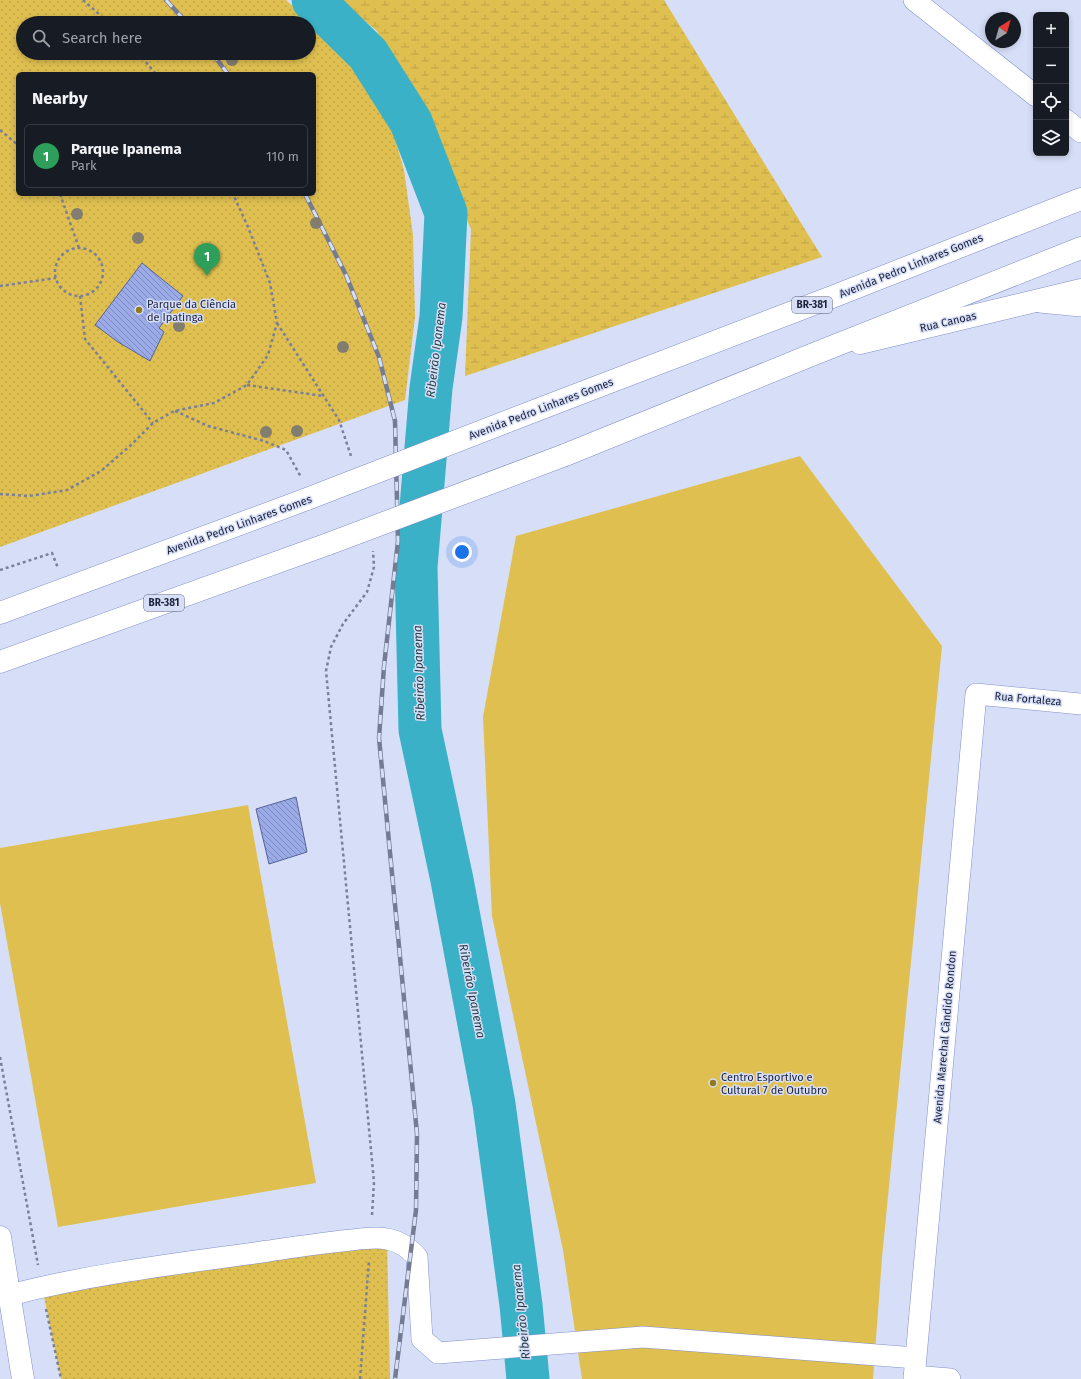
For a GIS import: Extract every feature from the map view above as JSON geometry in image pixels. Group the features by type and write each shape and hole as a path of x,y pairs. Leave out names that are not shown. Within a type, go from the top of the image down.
{"main road":[{"name":"Avenida Pedro Linhares Gomes","path":"0,613 305,490 542,408 832,297 1081,199"},
{"name":"BR-381","path":"0,662 328,544 565,455 1081,248"},
{"name":"Rua Canoas","path":"814,354 1081,290"},
{"path":"0,1237 10,1295 8,1331 23,1379"}],"street":[{"path":"914,0 1033,94"},
{"path":"1069,122 1081,132"},
{"path":"1034,302 1081,306"},
{"name":"Rua Fortaleza","path":"976,694 1081,704"},
{"name":"Avenida Marechal Cândido Rondon","path":"914,1371 976,694"},
{"path":"10,1295 95,1276 292,1247 370,1238 387,1239 401,1243 417,1258 422,1339 438,1353 644,1337 914,1371 950,1379"}],"path":[{"path":"83,0 101,16"},
{"path":"144,60 154,72"},
{"path":"0,130 16,143"},
{"path":"61,196 78,248"},
{"path":"234,196 270,283 277,323 339,420 352,458"},
{"path":"78,248 88,249 96,254 101,262 103,271 102,280 97,288 90,294 80,296 71,294 63,289 56,278 55,272 57,263 62,255 69,250 78,248"},
{"path":"0,286 56,278"},
{"path":"80,296 85,339 153,423"},
{"path":"0,494 29,496 67,490 101,471 130,446 153,423 174,411 214,403 247,385 268,355 277,323"},
{"path":"247,385 323,396"},
{"path":"174,411 208,426 264,441 286,450 298,470 305,490"},
{"path":"360,1379 374,1182 326,671 332,647 340,630 367,592 374,567 372,545"},
{"path":"0,570 52,553 59,571"},
{"path":"0,1057 42,1287 61,1379"}],"green space":[{"path":"0,0 286,0 304,16 16,16 16,60 316,60 316,27 341,50 386,107 404,170 413,235 415,317 405,400 0,547"},
{"path":"340,0 664,0 822,257 465,376 471,229 377,31"},
{"name":"Centro Esportivo e Cultural 7 de Outubro","path":"800,456 942,646 882,1258 873,1379 582,1379 563,1250 492,916 483,717 516,536"},
{"path":"248,805 316,1183 58,1227 0,903 0,848"},
{"path":"387,1239 390,1379 61,1379 42,1287"}],"building":[{"name":"Parque da Ciência de Ipatinga","path":"142,263 183,296 159,328 164,332 150,361 118,342 95,325"},
{"path":"296,797 307,852 269,864 256,809"}],"waterway":[{"name":"Ribeirão Ipanema","path":"313,0 368,54 411,122 446,213 441,317 431,388 416,567 420,730 452,880 494,1104 521,1305 528,1379"}],"railway":[{"path":"166,0 181,16"},
{"path":"217,60 226,72"},
{"path":"306,196 346,275 379,357 395,421 398,541 384,666 379,738 417,1134 416,1210 395,1379"}],"place":[{"name":"Parque Ipanema","path":"207,276"},
{"name":"Parque da Ciência de Ipatinga","path":"139,310"},
{"name":"Centro Esportivo e Cultural 7 de Outubro","path":"713,1083"}]}
